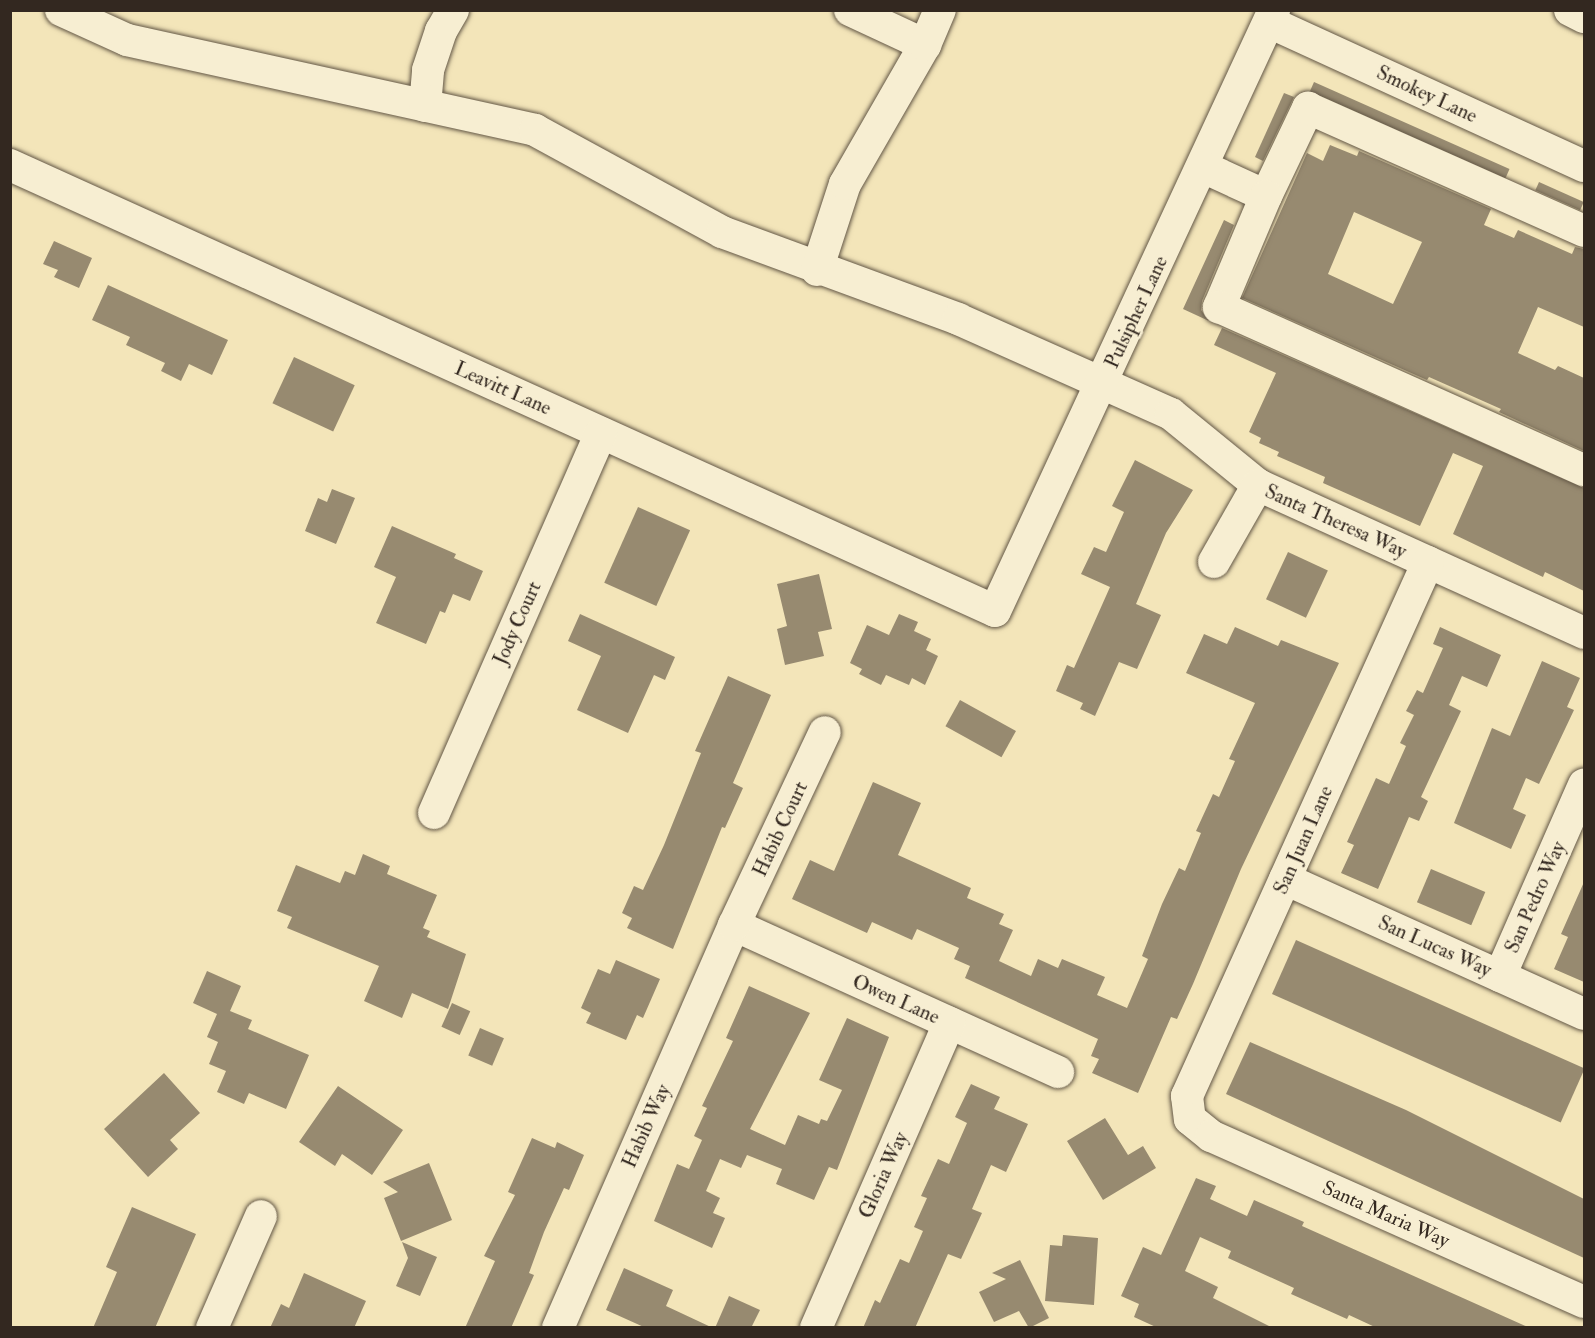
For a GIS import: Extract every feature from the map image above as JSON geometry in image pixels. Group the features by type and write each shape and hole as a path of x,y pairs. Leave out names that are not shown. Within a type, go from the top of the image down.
{"street":[{"name":"Santa Theresa Way","path":"61,10 127,40 535,130 722,232 818,270 958,319 1171,414 1258,485 1584,633"},
{"path":"425,106 428,70 441,31 453,10"},
{"path":"850,10 925,45"},
{"path":"818,270 845,184 925,45 940,10"},
{"path":"1570,10 1584,17"},
{"name":"Smokey Lane","path":"1272,16 1584,166"},
{"name":"Pulsipher Lane","path":"995,611 1104,384 1272,16"},
{"path":"1584,231 1308,108 1266,196 1220,307 1584,470"},
{"name":"Leavitt Lane","path":"10,165 995,611"},
{"path":"1203,167 1266,196"},
{"name":"Jody Court","path":"434,813 601,433"},
{"path":"1214,562 1258,485"},
{"name":"San Juan Lane","path":"1190,1119 1186,1096 1428,562"},
{"name":"Habib Court","path":"734,925 825,732"},
{"name":"San Pedro Way","path":"1500,976 1584,785"},
{"name":"San Lucas Way","path":"1285,879 1584,1014"},
{"name":"Owen Lane","path":"734,925 1058,1072"},
{"name":"Habib Way","path":"558,1328 734,925"},
{"name":"Gloria Way","path":"816,1328 949,1023"},
{"name":"Santa Maria Way","path":"1190,1119 1211,1136 1584,1302"},
{"path":"212,1328 261,1216"}],"building":[{"path":"1314,82 1509,169 1505,178 1310,91"},
{"path":"1284,93 1294,97 1263,161 1255,157"},
{"path":"1330,145 1357,156 1359,151 1491,209 1484,225 1514,238 1518,230 1572,254 1575,247 1584,249 1584,327 1538,307 1518,353 1555,370 1558,366 1584,378 1584,451 1499,412 1501,409 1429,377 1427,380 1242,298 1307,153 1323,161","holes":["1354,212 1422,242 1393,304 1328,274"]},
{"path":"1539,182 1584,202 1580,210 1535,190"},
{"path":"1224,220 1234,225 1202,301 1201,310 1209,321 1183,309"},
{"path":"54,241 92,258 79,288 54,277 58,270 43,264"},
{"path":"108,285 228,340 212,375 189,364 181,381 161,371 165,363 126,345 130,337 92,320"},
{"path":"1222,328 1584,488 1584,591 1545,572 1543,577 1453,534 1483,466 1453,453 1420,526 1323,483 1325,477 1277,456 1279,452 1259,443 1261,438 1249,432 1276,373 1214,345"},
{"path":"294,357 355,385 333,432 272,403"},
{"path":"1135,460 1193,490 1166,533 1136,604 1161,615 1137,669 1119,662 1095,716 1080,709 1083,703 1056,691 1067,665 1074,668 1110,587 1081,574 1094,547 1106,552 1124,512 1112,506"},
{"path":"332,489 355,498 336,544 305,531 318,498 327,502"},
{"path":"638,507 690,530 656,606 604,583"},
{"path":"392,526 456,554 454,558 483,571 470,601 453,594 445,613 440,611 426,644 376,623 396,577 374,567"},
{"path":"1288,552 1328,571 1306,618 1266,599"},
{"path":"819,574 832,629 818,632 824,656 785,665 777,629 787,626 777,584"},
{"path":"580,614 675,657 665,680 654,675 628,733 577,710 601,656 568,641"},
{"path":"899,614 918,622 914,631 931,639 926,650 938,656 925,685 912,678 909,685 886,675 881,685 859,674 862,669 850,663 867,625 889,635"},
{"path":"1235,627 1278,646 1281,640 1339,663 1241,869 1177,1019 1171,1017 1138,1093 1092,1073 1099,1059 1091,1056 1098,1039 965,978 970,966 954,959 959,948 917,929 912,940 872,922 867,933 792,899 810,860 834,871 873,782 921,803 898,855 971,888 967,898 1004,914 999,924 1013,930 999,961 1031,976 1038,959 1058,968 1062,959 1105,977 1097,995 1127,1008 1148,959 1142,956 1162,904 1179,868 1185,871 1201,833 1196,831 1213,794 1219,797 1235,761 1229,759 1255,703 1186,673 1204,634 1227,644"},
{"path":"1440,627 1501,655 1487,687 1462,676 1449,705 1461,711 1421,797 1428,801 1419,821 1409,817 1378,889 1341,873 1354,845 1347,842 1376,778 1389,784 1406,746 1400,743 1414,715 1406,711 1417,690 1423,693 1443,648 1433,644"},
{"path":"1542,661 1580,678 1567,707 1574,710 1539,784 1526,778 1513,809 1526,815 1511,849 1454,823 1492,728 1510,736"},
{"path":"728,676 771,695 733,783 743,788 725,828 722,827 673,949 627,928 632,918 622,913 634,886 643,890 664,845 701,753 695,751"},
{"path":"960,700 1016,731 1001,757 945,726"},
{"path":"363,854 390,866 387,874 437,895 423,928 430,931 427,937 466,954 448,1009 412,993 402,1018 364,1001 379,966 287,928 292,917 277,911 296,865 340,883 345,871 355,875"},
{"path":"1431,869 1485,892 1471,925 1417,902"},
{"path":"1584,882 1584,982 1554,969 1568,937 1561,934"},
{"path":"1296,940 1584,1068 1561,1122 1272,994"},
{"path":"616,960 660,979 643,1018 637,1015 626,1040 586,1023 591,1013 581,1008 598,969 610,974"},
{"path":"207,971 241,986 230,1011 252,1020 248,1029 309,1055 286,1109 249,1093 244,1104 217,1092 226,1071 209,1064 218,1042 207,1037 217,1014 193,1003"},
{"path":"749,986 810,1013 750,1129 785,1145 798,1115 819,1124 821,1119 827,1121 842,1090 819,1080 847,1018 889,1037 837,1170 829,1167 814,1200 776,1184 782,1169 747,1155 741,1168 720,1159 706,1191 720,1198 713,1213 725,1218 712,1248 654,1221 677,1164 689,1169 702,1140 694,1136 707,1108 702,1106 733,1041 726,1038"},
{"path":"452,1003 470,1011 460,1035 441,1027"},
{"path":"480,1028 504,1038 492,1066 468,1056"},
{"path":"1250,1042 1406,1110 1584,1199 1584,1258 1226,1094"},
{"path":"164,1073 200,1113 170,1140 178,1149 148,1177 104,1129"},
{"path":"971,1084 1000,1097 994,1109 1028,1124 1006,1172 991,1165 972,1209 982,1213 961,1259 948,1254 915,1328 863,1328 875,1300 880,1303 900,1259 909,1263 923,1231 914,1227 927,1198 921,1196 938,1159 949,1164 967,1123 955,1117"},
{"path":"338,1086 403,1130 372,1175 342,1154 335,1166 299,1142"},
{"path":"1105,1118 1128,1155 1143,1146 1156,1168 1103,1200 1067,1141"},
{"path":"532,1138 555,1148 557,1142 584,1155 569,1190 564,1188 544,1232 529,1273 534,1275 511,1328 465,1328 495,1261 484,1256 515,1195 508,1192"},
{"path":"429,1163 452,1220 401,1241 384,1198 398,1192 383,1182"},
{"path":"1196,1178 1216,1186 1210,1199 1247,1216 1254,1200 1304,1222 1302,1226 1530,1328 1377,1328 1349,1315 1347,1319 1291,1294 1294,1288 1228,1258 1231,1251 1200,1237 1185,1271 1218,1287 1213,1298 1273,1328 1158,1328 1134,1317 1139,1304 1121,1296 1143,1247 1161,1255"},
{"path":"132,1207 196,1234 155,1328 93,1328 117,1272 106,1267"},
{"path":"1063,1235 1098,1238 1094,1305 1045,1301 1050,1245 1062,1246"},
{"path":"402,1242 437,1257 420,1296 396,1286 408,1258"},
{"path":"1020,1260 1049,1318 1029,1328 1019,1311 994,1322 979,1292 1006,1279 992,1273"},
{"path":"624,1268 673,1290 666,1306 713,1328 646,1328 606,1310"},
{"path":"304,1273 366,1301 354,1328 270,1328 281,1304 289,1308"},
{"path":"729,1296 760,1310 751,1328 715,1328"}]}
